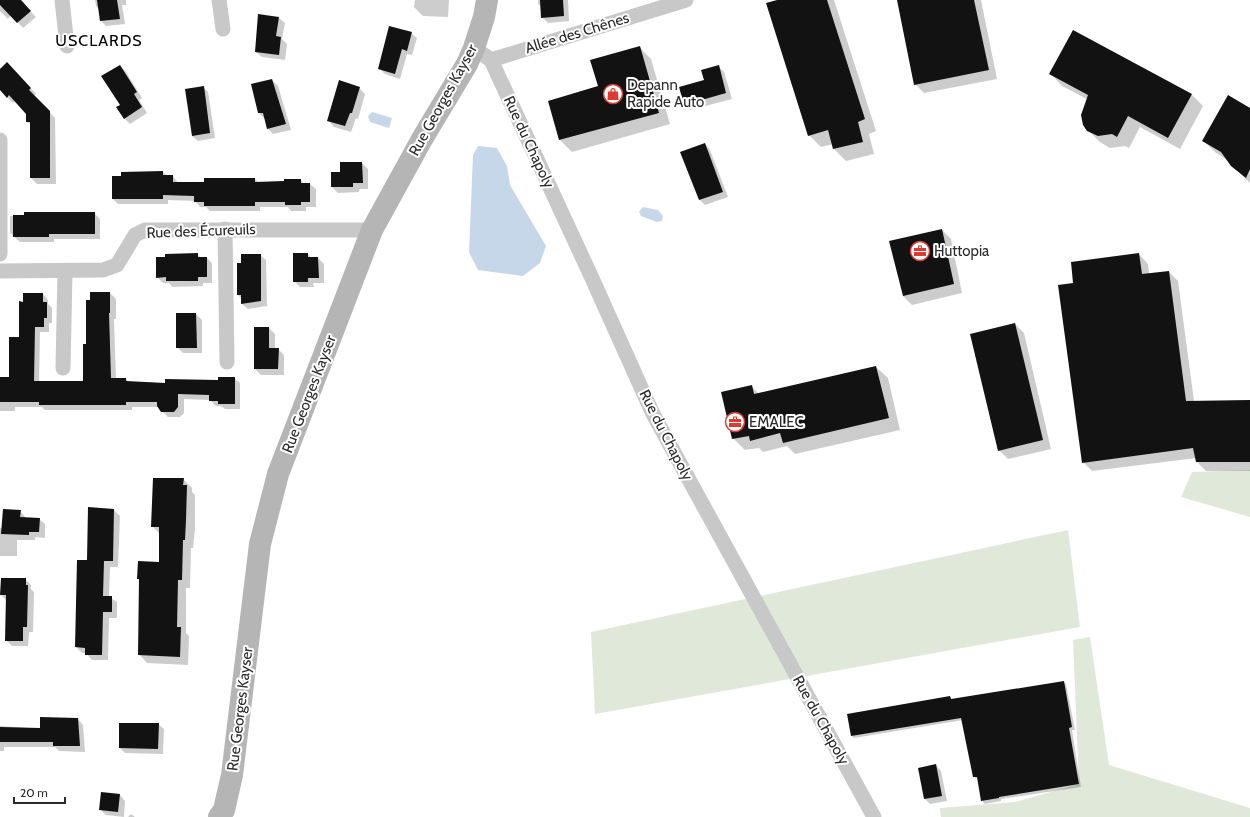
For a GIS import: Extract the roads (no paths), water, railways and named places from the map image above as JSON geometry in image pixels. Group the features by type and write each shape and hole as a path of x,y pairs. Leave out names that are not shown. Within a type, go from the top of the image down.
{"street":[{"path":"62,0 67,46"},
{"path":"219,0 223,29"},
{"name":"Rue Georges Kayser","path":"219,817 224,810 232,775 260,544 278,474 372,230 418,145 467,64 483,54 484,17 487,0"},
{"name":"Allée des Chênes","path":"483,54 686,0"},
{"name":"Rue du Chapoly","path":"483,54 591,276 653,414 874,817"},
{"path":"0,140 0,254"},
{"name":"Rue des Écureuils","path":"0,271 65,272 103,270 117,265 135,235 146,230 372,230"},
{"path":"226,230 227,362"},
{"path":"63,368 65,272"}],"water":[{"path":"372,112 392,118 389,128 370,122 368,116"},
{"path":"478,146 497,148 507,166 510,185 546,246 540,263 523,276 478,270 469,252 473,155"},
{"path":"643,207 658,210 663,216 662,221 657,222 641,216 639,212"}],"place":[{"name":"Depann Rapide Auto","path":"613,94"},
{"name":"Huttopia","path":"920,251"},
{"name":"EMALEC","path":"735,422"}],"district":[{"name":"USCLARDS","path":"99,40"}]}
